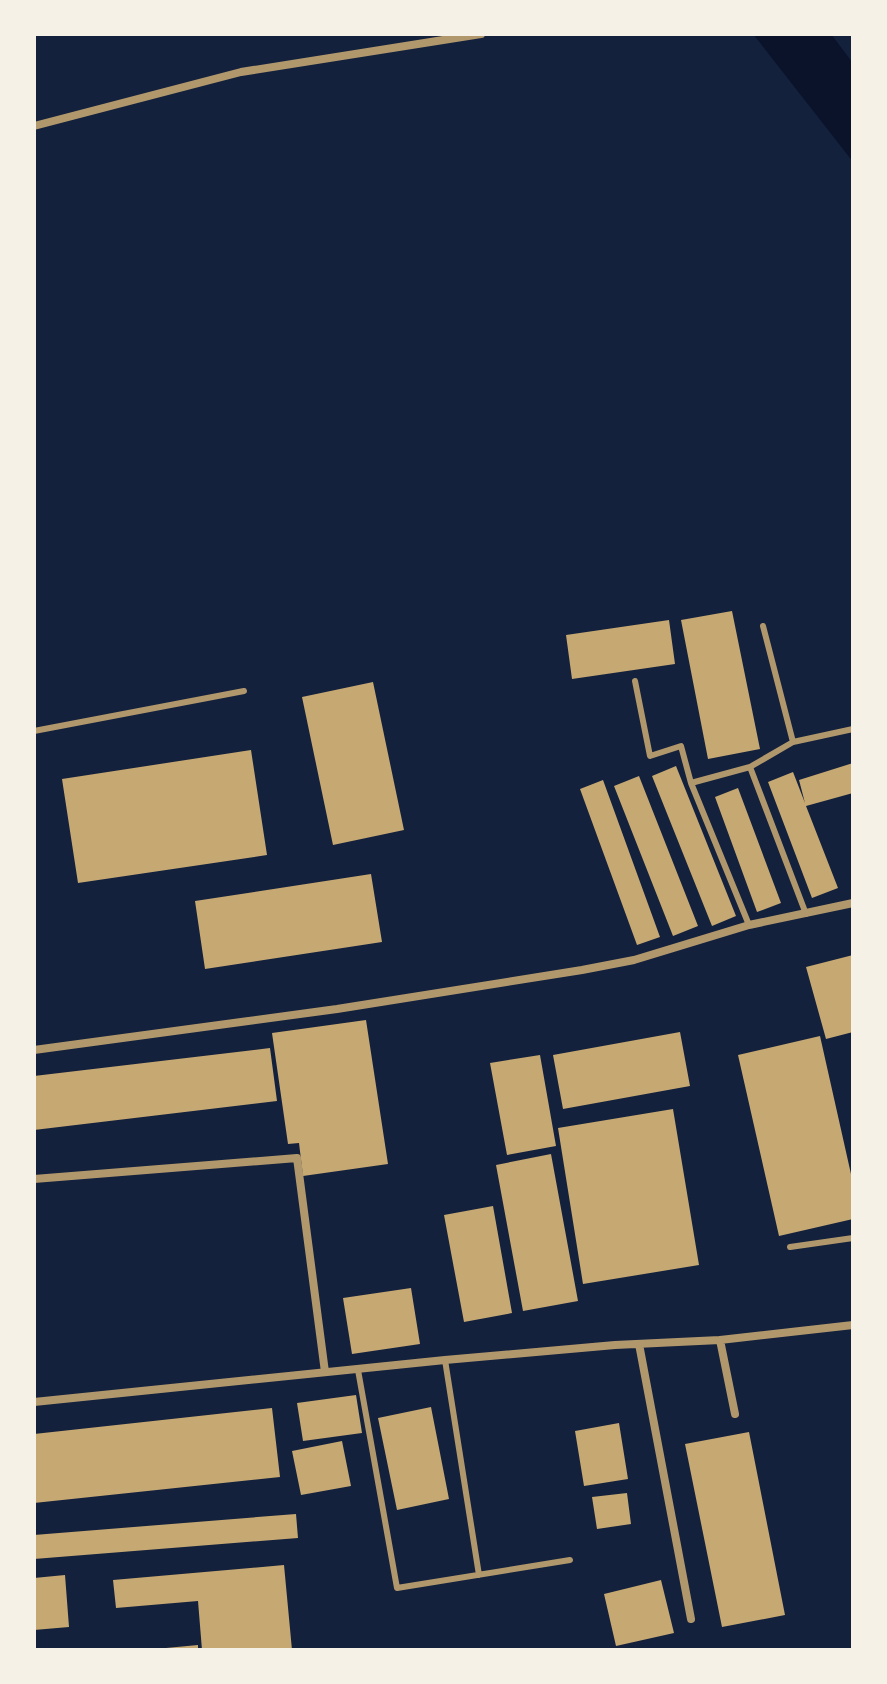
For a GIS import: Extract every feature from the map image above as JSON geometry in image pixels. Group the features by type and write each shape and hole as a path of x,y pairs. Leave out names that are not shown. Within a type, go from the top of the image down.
{"street":[{"path":"34,126 241,72 481,34"},
{"path":"34,1050 337,1009 582,970 634,960 749,925 853,903"},
{"path":"34,1179 297,1158 325,1372"},
{"path":"34,1402 445,1360 720,1340 853,1325"},
{"path":"720,1340 735,1414"},
{"path":"639,1344 691,1619"}],"lane":[{"path":"763,626 793,742"},
{"path":"635,681 650,756 681,746 691,783 749,925"},
{"path":"34,731 244,691"},
{"path":"691,783 750,767 793,742 853,729"},
{"path":"750,767 806,914"},
{"path":"790,1247 853,1238"},
{"path":"445,1360 479,1575"},
{"path":"358,1370 397,1588 570,1560"}],"water":[{"path":"753,34 831,34 853,63 853,162"}],"building":[{"path":"732,611 760,749 708,759 681,620"},
{"path":"669,620 675,664 572,679 566,635"},
{"path":"373,682 404,830 333,845 302,697"},
{"path":"251,750 267,855 78,883 62,779"},
{"path":"853,763 853,793 806,806 838,888 812,898 768,782 793,772 805,803 799,780"},
{"path":"676,766 736,916 712,926 652,776"},
{"path":"639,776 698,926 673,936 614,786"},
{"path":"603,780 660,937 637,945 580,789"},
{"path":"738,788 781,903 757,912 715,797"},
{"path":"371,874 382,942 205,969 195,901"},
{"path":"853,955 853,1032 826,1039 806,967"},
{"path":"366,1020 388,1164 303,1176 299,1143 288,1144 272,1033"},
{"path":"680,1032 690,1086 563,1109 553,1055"},
{"path":"820,1036 853,1183 853,1219 779,1236 738,1055"},
{"path":"270,1048 277,1101 34,1130 34,1076"},
{"path":"540,1055 556,1146 507,1155 490,1063"},
{"path":"673,1109 699,1265 583,1284 558,1128"},
{"path":"551,1154 578,1301 523,1311 496,1165"},
{"path":"493,1206 512,1313 464,1322 444,1215"},
{"path":"411,1288 420,1344 352,1354 343,1298"},
{"path":"356,1395 362,1433 303,1441 297,1403"},
{"path":"431,1407 449,1499 397,1510 378,1418"},
{"path":"272,1408 280,1477 34,1503 34,1434"},
{"path":"619,1423 628,1479 584,1486 575,1431"},
{"path":"749,1432 785,1615 722,1627 685,1444"},
{"path":"342,1441 351,1486 301,1495 292,1451"},
{"path":"627,1493 631,1524 597,1529 592,1497"},
{"path":"296,1514 298,1538 34,1559 34,1535"},
{"path":"284,1565 292,1650 202,1650 198,1601 116,1608 113,1580"},
{"path":"65,1575 69,1627 34,1630 34,1578"},
{"path":"661,1580 674,1633 616,1646 604,1594"},
{"path":"198,1645 198,1650 166,1650 166,1648"}]}
